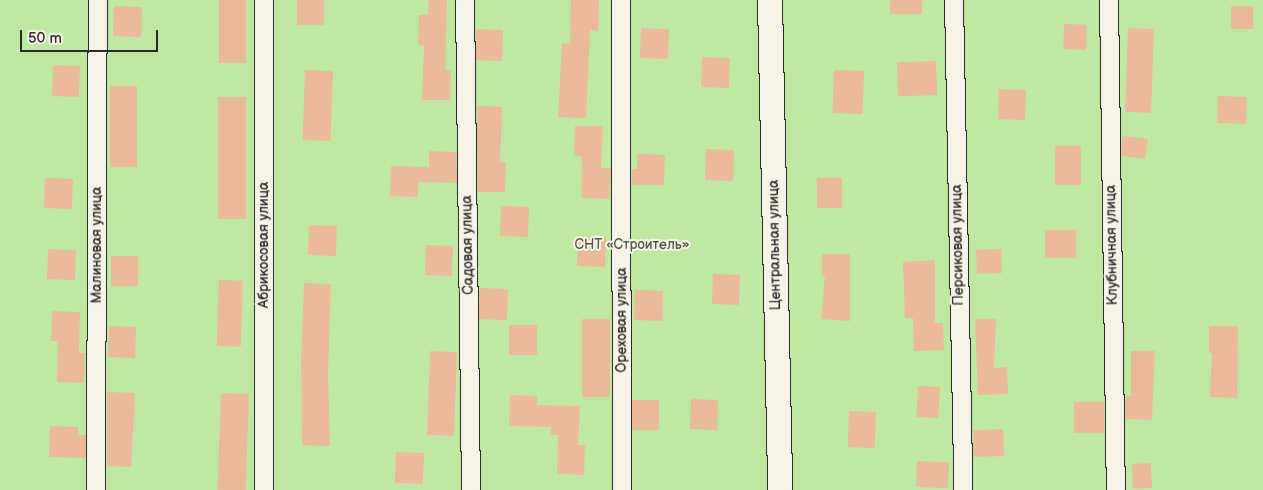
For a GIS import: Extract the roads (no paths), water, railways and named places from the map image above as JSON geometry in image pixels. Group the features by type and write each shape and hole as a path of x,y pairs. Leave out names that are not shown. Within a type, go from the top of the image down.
{"street":[{"name":"Малиновая улица","path":"96,490 98,0"},
{"name":"Абрикосовая улица","path":"264,0 264,490"},
{"name":"Садовая улица","path":"465,0 471,490"},
{"name":"Ореховая улица","path":"621,0 622,490"},
{"name":"Центральная улица","path":"770,0 780,490"},
{"name":"Персиковая улица","path":"954,0 962,490"},
{"name":"Клубничная улица","path":"1109,0 1116,490"}],"park label":[{"name":"СНТ «Строитель»","path":"632,245"}]}
